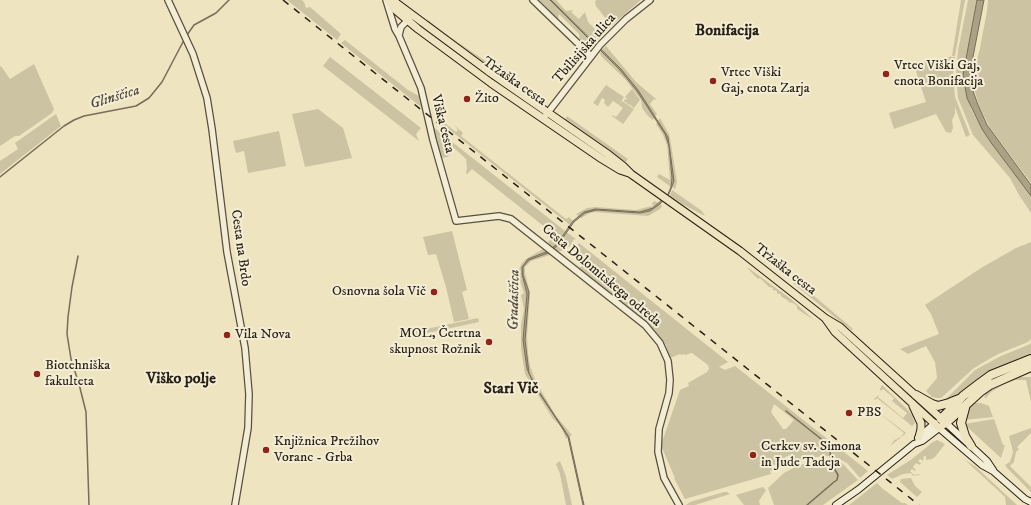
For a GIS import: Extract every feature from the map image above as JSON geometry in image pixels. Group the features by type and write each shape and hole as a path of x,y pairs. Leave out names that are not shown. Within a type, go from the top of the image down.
{"highway":[{"path":"940,423 966,405 990,384 1031,359"},
{"path":"913,397 938,406 949,404 963,396 991,375 1031,366"},
{"path":"1014,370 1031,373"},
{"path":"940,423 963,396"},
{"path":"966,405 961,423 965,436 971,446"}],"main road":[{"name":"Tržaška cesta","path":"388,1 395,2 410,18 488,71 546,116 623,166 631,174 740,251 825,318 840,327 982,465 994,471"},
{"path":"836,505 914,444 921,429 921,420 913,397"},
{"name":"Tržaška cesta","path":"940,423 971,446 987,461 994,471 1028,502"},
{"path":"918,437 940,423"},
{"path":"914,444 922,442 940,423"}],"street":[{"name":"Cesta na Brdo","path":"168,0 188,43 208,102 227,252 247,361 249,407 248,428 235,505"},
{"path":"533,0 591,56"},
{"name":"Tbilisijska ulica","path":"546,116 600,45 623,22 650,0"},
{"name":"Viška cesta","path":"388,1 390,15 395,29 400,36 421,88 433,140 456,221"},
{"path":"400,36 400,30 410,18"},
{"name":"Cesta Dolomitskega odreda","path":"456,221 497,216 507,217 554,252 652,332 662,347 668,362 670,380 659,429 658,452 664,478 679,505"}],"shaded area":[{"path":"287,0 302,0 306,8 310,7 341,34 337,40"},
{"path":"539,0 550,0 594,44 591,47 588,47 580,40 579,34 559,14 558,19"},
{"name":"Gradaščica","path":"550,0 621,69 638,90 668,137 674,181 669,194 660,204 650,211 640,213 597,210 585,213 574,222 557,246 548,253 529,260 523,267 523,275 529,292 525,340 529,373 536,387 569,437 584,505 568,437 535,387 527,369 523,340 527,294 522,274 522,267 528,259 546,252 556,245 573,221 584,212 595,209 640,212 653,208 668,194 671,187 672,178 669,146 665,134 637,91 620,70"},
{"path":"551,0 556,0 566,11 574,10 571,12 579,19 585,12 588,22 596,30 599,30 601,36 595,43"},
{"path":"596,0 641,0 603,34 602,31 610,24 596,6"},
{"path":"961,0 965,0 955,56 952,56"},
{"path":"968,0 977,0 963,75 971,109 992,144 1031,196 1031,213 1010,178 973,135 958,98 956,75 958,51"},
{"path":"977,0 984,0 971,67 972,88 987,125 1031,185 1031,196 982,129 967,98 963,75"},
{"path":"988,0 1031,0 1031,183 990,128 979,106 972,81 980,48"},
{"path":"428,20 450,37 539,97 536,102 426,23"},
{"path":"345,40 408,90 419,96 421,107 341,43"},
{"path":"606,46 636,82 656,99 654,99 650,104 657,114 655,116 629,78 602,50"},
{"path":"601,51 620,70 637,91 655,117 653,120 642,108 641,100 626,80 602,57 600,54"},
{"path":"330,57 421,128 416,134 419,141 323,66"},
{"path":"951,57 955,57 953,75 955,97 970,135 966,137 955,107 955,114 952,120 953,128 951,133 946,132 936,114 894,129 889,113 926,102 914,65 930,59 933,66"},
{"path":"34,64 54,109 52,113 19,136 15,136 0,146 0,67 1,66 10,79"},
{"path":"606,85 624,97 619,105 613,101 608,107 604,103 605,100 602,98 598,106 593,103"},
{"path":"632,89 640,100 634,108 630,105 631,104 629,105 624,101 625,99 628,100 625,97"},
{"path":"622,101 634,109 623,124 612,116 613,115 616,117 623,108 619,105"},
{"path":"318,109 343,128 352,158 305,167 292,114"},
{"path":"56,114 61,126 0,174 0,161 18,149 15,143"},
{"path":"567,116 628,159 626,162 612,155 565,120"},
{"path":"660,118 669,134 677,182 675,189 672,187 669,141 658,121"},
{"path":"441,120 456,132 458,130 454,125 463,133 461,136 566,219 569,217 573,221 570,225 440,122"},
{"path":"658,122 668,141 672,178 671,187 657,177 659,174 670,180 667,145 656,124"},
{"path":"432,126 565,231 556,245 553,247 548,243 550,239 547,237 551,232 472,169 467,174 466,159 454,148 448,157 441,158"},
{"path":"279,131 286,166 248,173 244,151 236,153 233,141"},
{"path":"672,190 702,211 705,216 670,196"},
{"path":"655,201 659,204 642,212 595,209 578,216 576,214 587,208 595,207 636,210 652,206 652,203"},
{"path":"660,204 662,206 660,209 648,216 594,212 581,218 579,217 585,213 597,210 642,213 654,209"},
{"path":"452,231 467,290 462,292 469,319 454,322 446,287 436,254 428,255 423,237"},
{"path":"566,232 576,239 573,240 570,246 562,251 557,251 554,248"},
{"path":"1031,242 1031,339 1028,342 998,354 974,368 941,398 932,397 926,391 937,378 935,362 926,346 908,354 900,349 939,334 931,314 925,305 981,268 1016,248"},
{"path":"579,243 728,362 719,367 725,370 735,366 868,471 860,478 847,463 837,458 829,456 816,457 796,463 791,455 785,457 786,460 772,466 773,470 770,471 771,474 685,499 674,478 661,445 680,390 689,386 688,383 707,372 709,369 708,365 692,353 685,355 680,354 670,358 666,345 649,324 579,268 588,262 571,249 574,246 577,246","holes":["774,404 794,420 786,429 783,429 771,412"]},
{"path":"543,249 546,252 528,259 523,264 521,270 527,294 523,340 527,369 532,383 561,426 553,419 525,374 521,349 521,325 524,309 521,295 524,293 520,281 519,269 526,259"},
{"path":"548,253 550,255 531,261 525,267 530,293 527,337 528,354 530,366 536,382 556,416 572,435 569,437 533,382 529,373 526,359 525,340 529,292 523,275 523,269 525,263 529,260"},
{"path":"747,267 791,299 814,320 797,309 797,306 793,303 788,302 789,301 777,293 777,291 774,291 773,288 769,287 760,278 758,279"},
{"path":"791,277 853,329 852,330 842,323 794,284"},
{"path":"478,318 479,322 404,338 403,334"},
{"path":"1031,343 1031,356 980,377 956,396 944,401 975,370 1001,356"},
{"path":"1019,377 1031,377 1031,402 1026,380 1015,380 1004,384 990,393 986,398 984,397 990,389 1008,380"},
{"path":"882,385 912,415 915,423 908,431 912,426 877,398 874,400 879,395 878,397 903,418 907,413 892,401 894,398 883,389 880,391"},
{"path":"972,403 981,403 989,406 993,417 964,420 966,411"},
{"path":"873,408 906,433 900,438 904,433"},
{"path":"994,419 1003,445 1005,445 1001,458 964,424"},
{"path":"561,426 568,437 566,439"},
{"path":"1031,428 1031,433 1017,447 1019,449 1016,452 1014,462 1010,466 1031,487 1031,492 1005,465 1010,462 1013,452 1009,436"},
{"path":"900,438 890,446 895,439"},
{"path":"937,440 945,444 935,457 926,460 926,456 924,456 923,461 920,459 918,461 921,463 920,465 916,463 913,467 916,470 915,471 912,469 910,471 914,475 920,474 919,475 913,476 911,473 903,474 892,479 887,475 912,459"},
{"path":"826,459 839,461 836,464 840,465 840,462 843,464 858,480 823,505 774,505 768,488 784,473 797,466 816,460"},
{"path":"964,459 976,467 1017,505 1006,505 1005,497"},
{"path":"560,461 566,477 572,505 566,505 560,474 556,464"},
{"path":"911,478 915,486 922,492 917,497 900,482 901,479"},
{"path":"877,483 902,503 908,505 849,505"},
{"path":"763,487 766,490 759,501 760,505 744,505 736,495"},
{"path":"724,492 730,494 695,505 686,505 690,502"}],"waterway":[{"name":"Glinščica","path":"187,35 194,25 216,13 229,0"},
{"name":"Glinščica","path":"0,177 64,126 74,120 84,116 136,106 149,98 162,82 184,40"},
{"path":"78,256 72,287 67,334 71,359 86,412 89,505"},
{"path":"786,411 825,442 830,450 831,463 838,475 837,480 807,505"}],"railway":[{"path":"283,0 919,505"}],"place":[{"name":"Vrtec Viški Gaj, enota Bonifacija","path":"886,74"},
{"name":"Vrtec Viški Gaj, enota Zarja","path":"713,81"},
{"name":"Žito","path":"467,99"},
{"name":"Osnovna šola Vič","path":"434,292"},
{"name":"Vila Nova","path":"227,335"},
{"name":"MOL, Četrtna skupnost Rožnik","path":"489,342"},
{"name":"Biotehniška fakulteta","path":"37,374"},
{"name":"PBS","path":"849,413"},
{"name":"Knjižnica Prežihov Voranc - Grba","path":"266,450"},
{"name":"Cerkev sv. Simona in Jude Tadeja","path":"753,455"}],"district":[{"name":"Bonifacija","path":"727,32"},
{"name":"Viško polje","path":"181,380"},
{"name":"Stari Vič","path":"511,390"}]}
